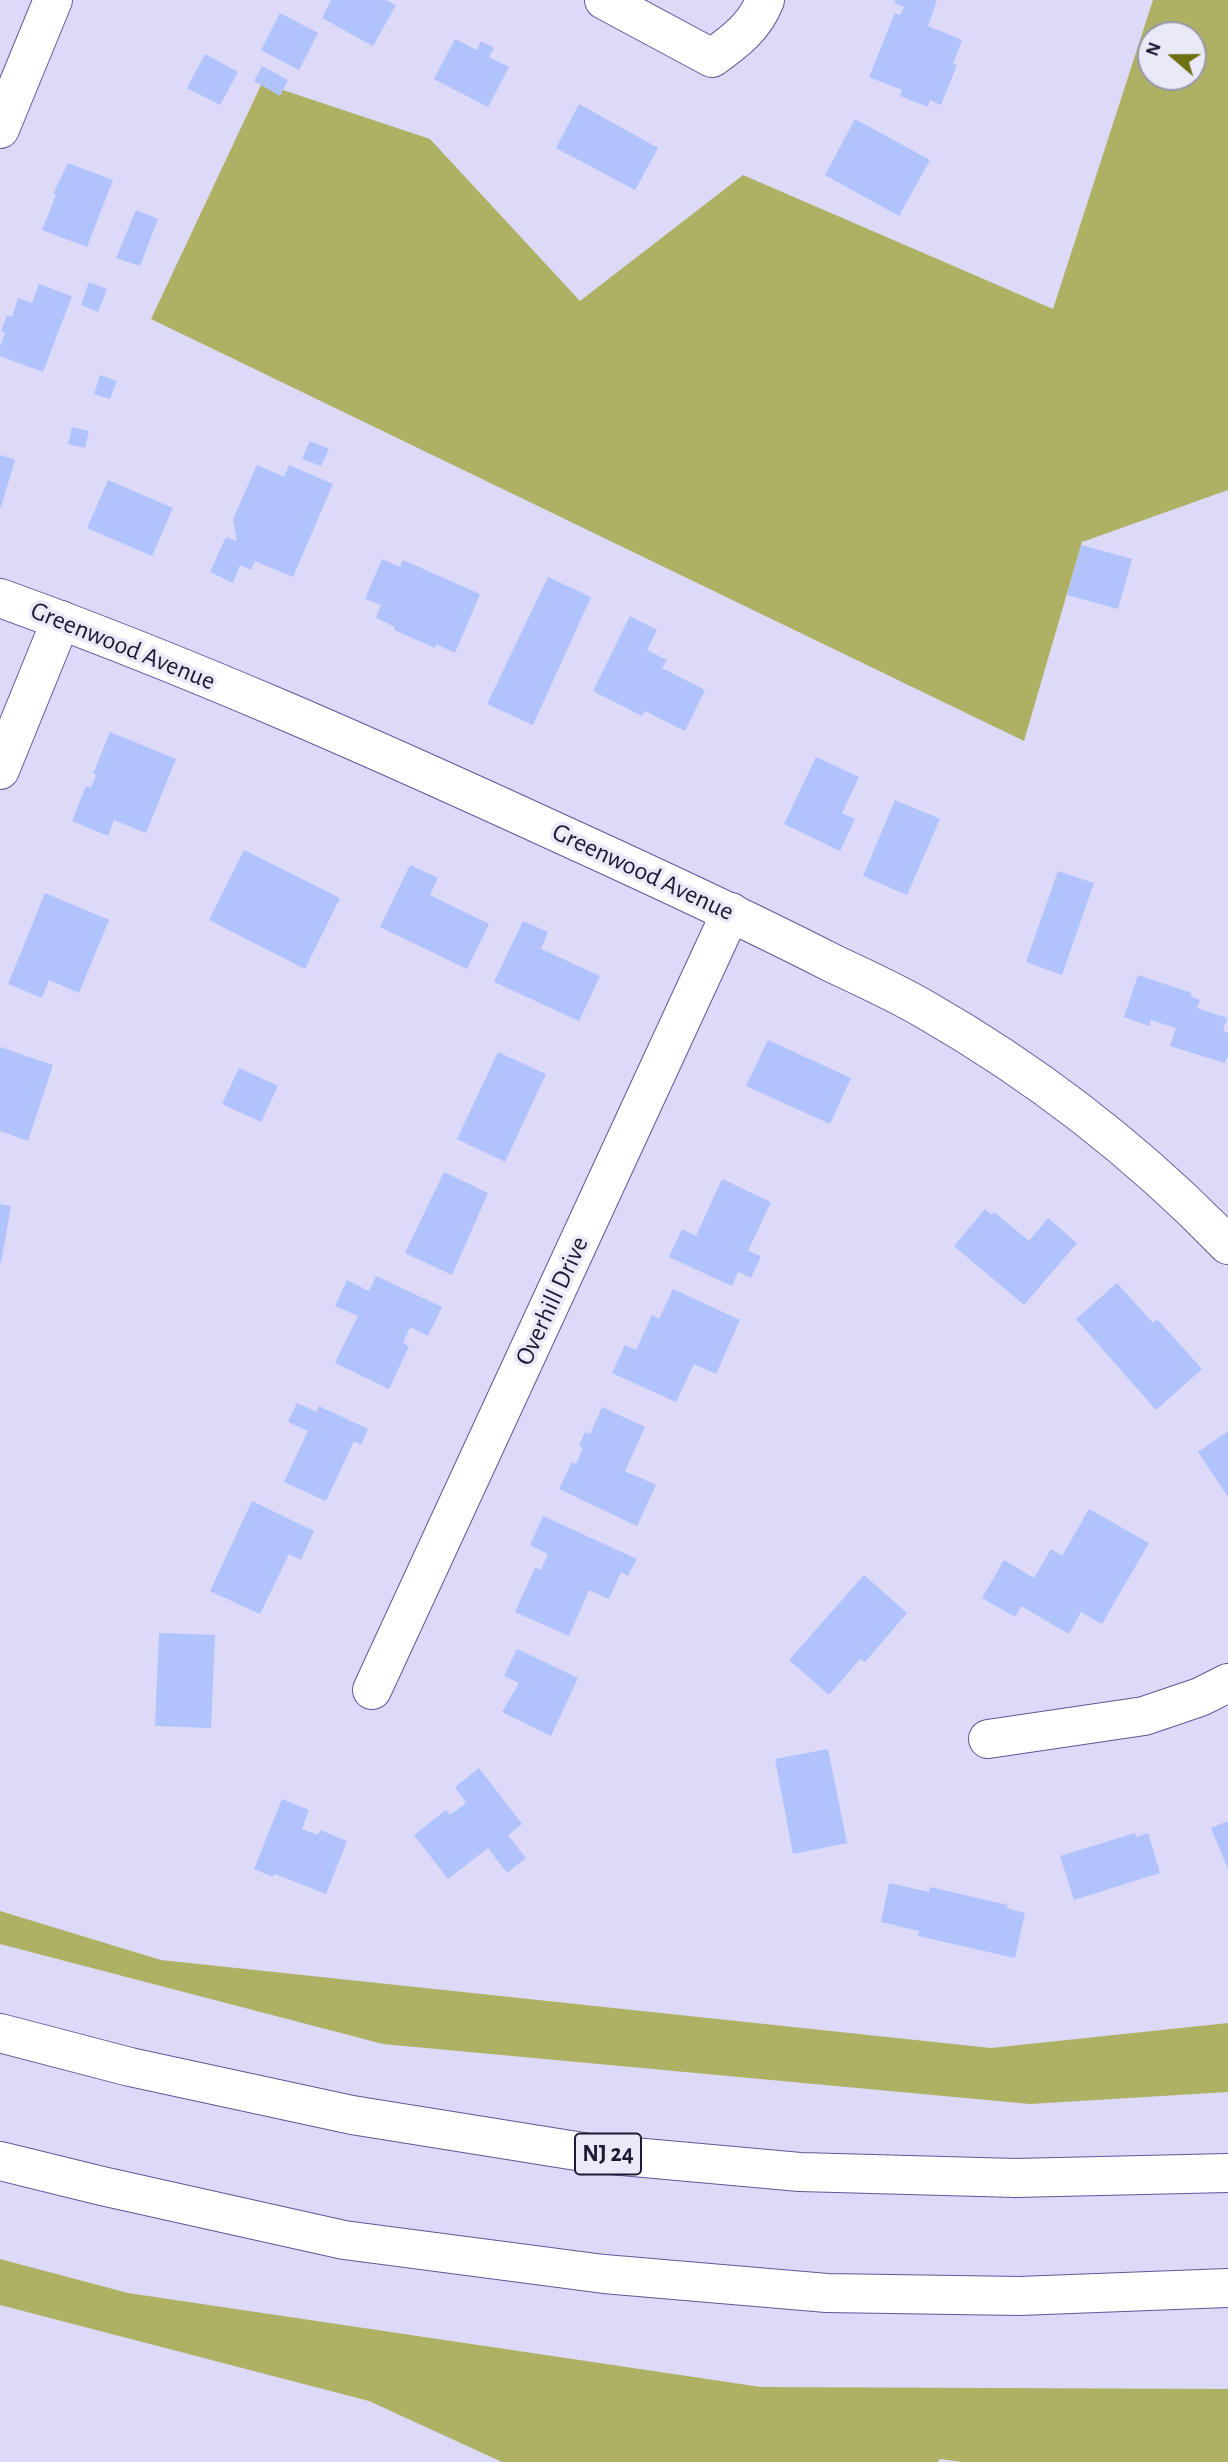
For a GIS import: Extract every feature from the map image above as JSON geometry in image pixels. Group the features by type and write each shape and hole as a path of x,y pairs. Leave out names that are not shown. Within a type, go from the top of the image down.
{"main road":[{"path":"0,129 52,0"},
{"path":"604,0 712,58 739,39 760,12 765,0"},
{"name":"Greenwood Avenue","path":"0,598 61,620 393,757 731,912 923,1009 1033,1078 1129,1151 1228,1245"},
{"path":"0,770 61,620"},
{"name":"Overhill Drive","path":"372,1690 731,912"},
{"path":"988,1740 1143,1716 1200,1697 1228,1683"},
{"name":"NJ 24","path":"0,2033 130,2067 352,2115 589,2153 800,2172 1016,2178 1228,2173"},
{"path":"0,2161 344,2240 604,2274 827,2293 1019,2296 1228,2288"}],"green space":[{"path":"1153,0 1228,0 1228,490 1082,542 1024,741 151,319 262,83 430,139 580,301 743,175 1053,309 1137,49 1137,91 1207,91 1207,21 1146,21"},
{"path":"0,1911 161,1960 991,2048 1228,2023 1228,2092 1030,2104 383,2044 0,1944"},
{"path":"0,2259 128,2293 761,2387 1228,2389 1228,2462 962,2462 940,2459 938,2462 502,2462 369,2401 0,2305"}],"building":[{"path":"331,0 386,0 396,5 373,46 322,18"},
{"path":"896,0 937,0 928,26 962,40 953,64 957,65 941,105 930,100 928,107 900,96 902,90 869,77 895,13 900,15 904,7 894,3"},
{"path":"280,13 318,33 299,70 261,50"},
{"path":"455,39 477,50 481,41 494,48 489,57 509,67 488,107 434,79"},
{"path":"205,54 238,72 220,105 187,88"},
{"path":"262,66 288,80 280,96 254,81"},
{"path":"579,104 658,148 635,190 556,148"},
{"path":"855,119 930,160 899,216 825,175"},
{"path":"68,163 113,180 87,247 42,230 56,195 53,194"},
{"path":"136,210 158,219 140,266 116,258"},
{"path":"89,282 107,289 98,312 81,305"},
{"path":"39,284 72,296 43,372 0,356 5,333 1,331 7,315 12,317 18,298 32,303"},
{"path":"100,375 117,381 110,399 94,394"},
{"path":"72,427 89,431 85,448 68,444"},
{"path":"310,441 329,449 321,466 302,459"},
{"path":"0,455 15,460 1,507 0,507"},
{"path":"257,465 284,477 289,465 333,484 293,577 255,561 251,570 240,565 233,583 210,572 226,537 237,541 233,519"},
{"path":"108,480 173,508 152,556 87,528"},
{"path":"1081,545 1132,559 1118,609 1067,595"},
{"path":"382,559 400,567 403,560 480,594 455,653 436,644 435,648 394,630 395,627 376,618 381,605 365,599"},
{"path":"548,577 591,597 533,725 487,704"},
{"path":"630,616 657,630 647,650 667,660 662,668 705,690 685,731 645,711 642,716 593,691"},
{"path":"110,732 176,759 146,833 114,820 108,836 72,821 86,786 91,788 96,775 93,774"},
{"path":"816,757 859,777 842,813 855,819 840,851 784,824"},
{"path":"895,800 940,819 907,895 863,876"},
{"path":"244,850 340,898 305,969 209,920"},
{"path":"410,865 438,878 430,895 489,924 467,969 380,927"},
{"path":"1058,871 1094,883 1062,975 1026,962"},
{"path":"45,893 109,920 79,993 49,980 42,998 8,984"},
{"path":"523,921 548,932 541,949 600,976 579,1021 494,982"},
{"path":"1138,975 1192,993 1190,996 1200,1000 1197,1008 1227,1018 1223,1031 1228,1033 1228,1055 1225,1063 1170,1046 1176,1028 1151,1020 1149,1026 1124,1017"},
{"path":"768,1040 851,1078 830,1124 746,1086"},
{"path":"0,1047 53,1065 28,1141 0,1131"},
{"path":"498,1052 546,1074 505,1162 457,1139"},
{"path":"239,1068 278,1086 261,1122 222,1104"},
{"path":"444,1172 488,1193 452,1275 405,1253"},
{"path":"722,1179 771,1202 748,1251 761,1256 751,1278 738,1272 732,1286 669,1257 682,1229 696,1236"},
{"path":"0,1204 11,1206 1,1263 0,1263"},
{"path":"985,1209 992,1215 994,1212 1029,1241 1048,1218 1077,1243 1024,1305 954,1246"},
{"path":"376,1276 442,1307 428,1336 410,1327 403,1343 409,1346 389,1389 335,1363 358,1316 335,1306 347,1280 369,1291"},
{"path":"1117,1283 1153,1323 1157,1319 1202,1369 1156,1410 1076,1319"},
{"path":"673,1289 740,1320 716,1374 694,1364 676,1402 612,1373 625,1345 636,1350 652,1315 659,1319"},
{"path":"297,1403 317,1412 319,1406 368,1429 361,1445 354,1441 326,1501 284,1482 308,1431 288,1422"},
{"path":"602,1407 645,1427 625,1471 656,1485 637,1526 559,1489 572,1462 576,1464 583,1448 579,1446 585,1432 590,1434"},
{"path":"1228,1431 1228,1497 1198,1452"},
{"path":"252,1501 314,1531 301,1560 289,1554 260,1614 210,1591"},
{"path":"1089,1509 1149,1543 1102,1624 1081,1612 1069,1634 1021,1606 1015,1617 982,1598 1004,1560 1034,1578 1051,1549 1062,1556"},
{"path":"543,1516 637,1559 628,1576 621,1572 609,1599 589,1590 569,1636 515,1612 535,1568 541,1570 548,1554 530,1545"},
{"path":"864,1575 907,1613 865,1662 860,1659 829,1695 789,1660"},
{"path":"159,1633 215,1635 211,1728 155,1726"},
{"path":"517,1649 578,1678 551,1736 502,1712 519,1683 504,1676"},
{"path":"828,1749 847,1843 793,1854 775,1759"},
{"path":"479,1768 522,1824 508,1835 526,1858 507,1873 488,1848 448,1879 414,1835 446,1810 450,1815 466,1803 455,1787"},
{"path":"282,1799 309,1810 302,1829 318,1835 320,1830 347,1841 326,1894 275,1874 273,1877 254,1869"},
{"path":"1228,1821 1228,1869 1211,1828"},
{"path":"1135,1833 1136,1837 1148,1833 1160,1873 1074,1900 1060,1856"},
{"path":"889,1883 929,1892 930,1887 1008,1905 1006,1908 1025,1913 1015,1958 918,1936 919,1931 881,1922"}]}
